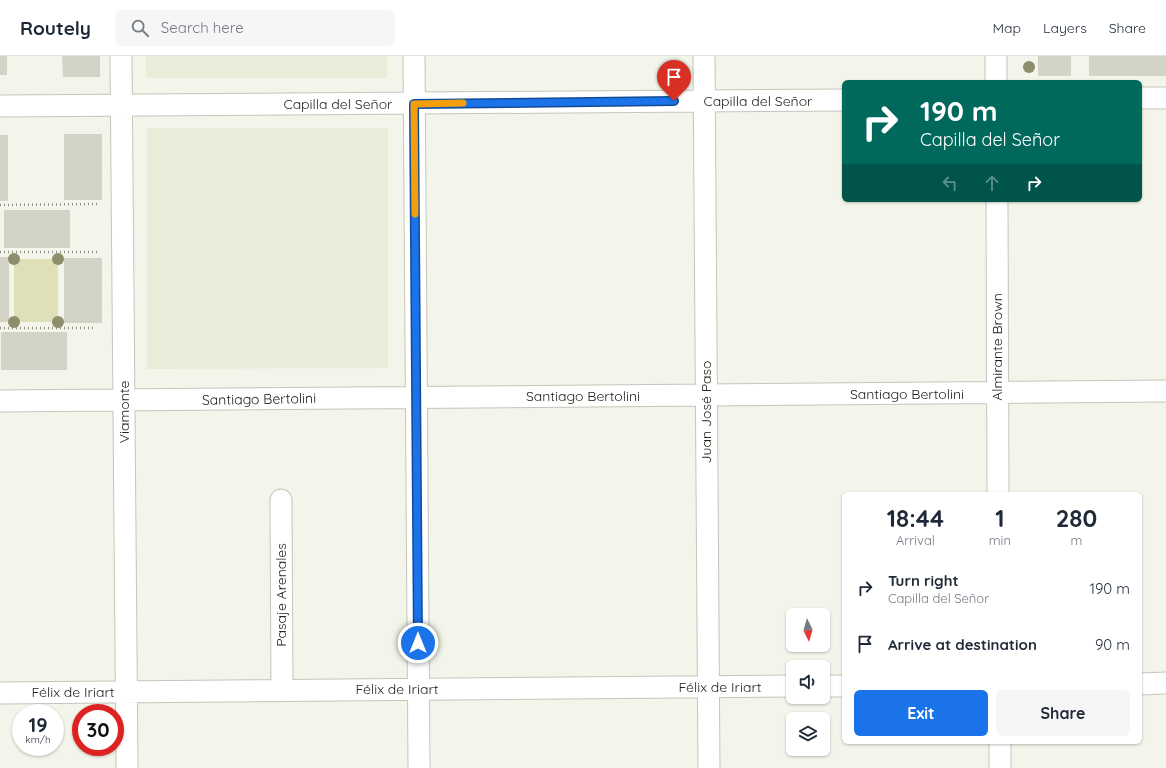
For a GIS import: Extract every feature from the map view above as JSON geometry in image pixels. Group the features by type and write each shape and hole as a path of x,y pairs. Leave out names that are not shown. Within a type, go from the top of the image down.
{"street":[{"name":"Viamonte","path":"121,56 127,768"},
{"path":"414,56 419,768"},
{"name":"Juan José Paso","path":"704,56 709,768"},
{"path":"996,56 996,80"},
{"path":"1142,98 1166,98"},
{"name":"Capilla del Señor","path":"0,106 842,100"},
{"name":"Almirante Brown","path":"996,202 998,492"},
{"name":"Santiago Bertolini","path":"0,401 1166,391"},
{"name":"Pasaje Arenales","path":"281,500 282,690"},
{"path":"1142,684 1166,683"},
{"name":"Félix de Iriart","path":"0,693 786,686"},
{"path":"830,686 842,686"},
{"path":"1000,744 1000,768"}],"path":[{"path":"0,205 98,204"},
{"path":"0,252 100,252"},
{"path":"0,328 95,328"}],"shaded area":[{"path":"146,56 387,56 387,78 146,78"},
{"path":"147,128 388,128 388,368 147,369"}],"green space":[{"path":"14,259 58,259 58,322 14,322"}],"building":[{"path":"0,56 7,56 7,75 0,75"},
{"path":"62,56 100,56 100,77 63,77"},
{"path":"1038,56 1071,56 1071,76 1038,76"},
{"path":"1089,56 1166,56 1166,76 1089,76"},
{"path":"64,134 102,134 102,200 64,200"},
{"path":"0,135 8,135 8,201 0,201"},
{"path":"4,210 70,210 70,248 4,248"},
{"path":"0,257 9,257 9,322 0,322"},
{"path":"64,258 102,258 102,323 64,323"},
{"path":"1,332 67,332 67,370 1,370"}],"slow traffic":[{"path":"415,214 414,104 463,103"}],"route":[{"path":"418,643 414,104 674,101"}]}
